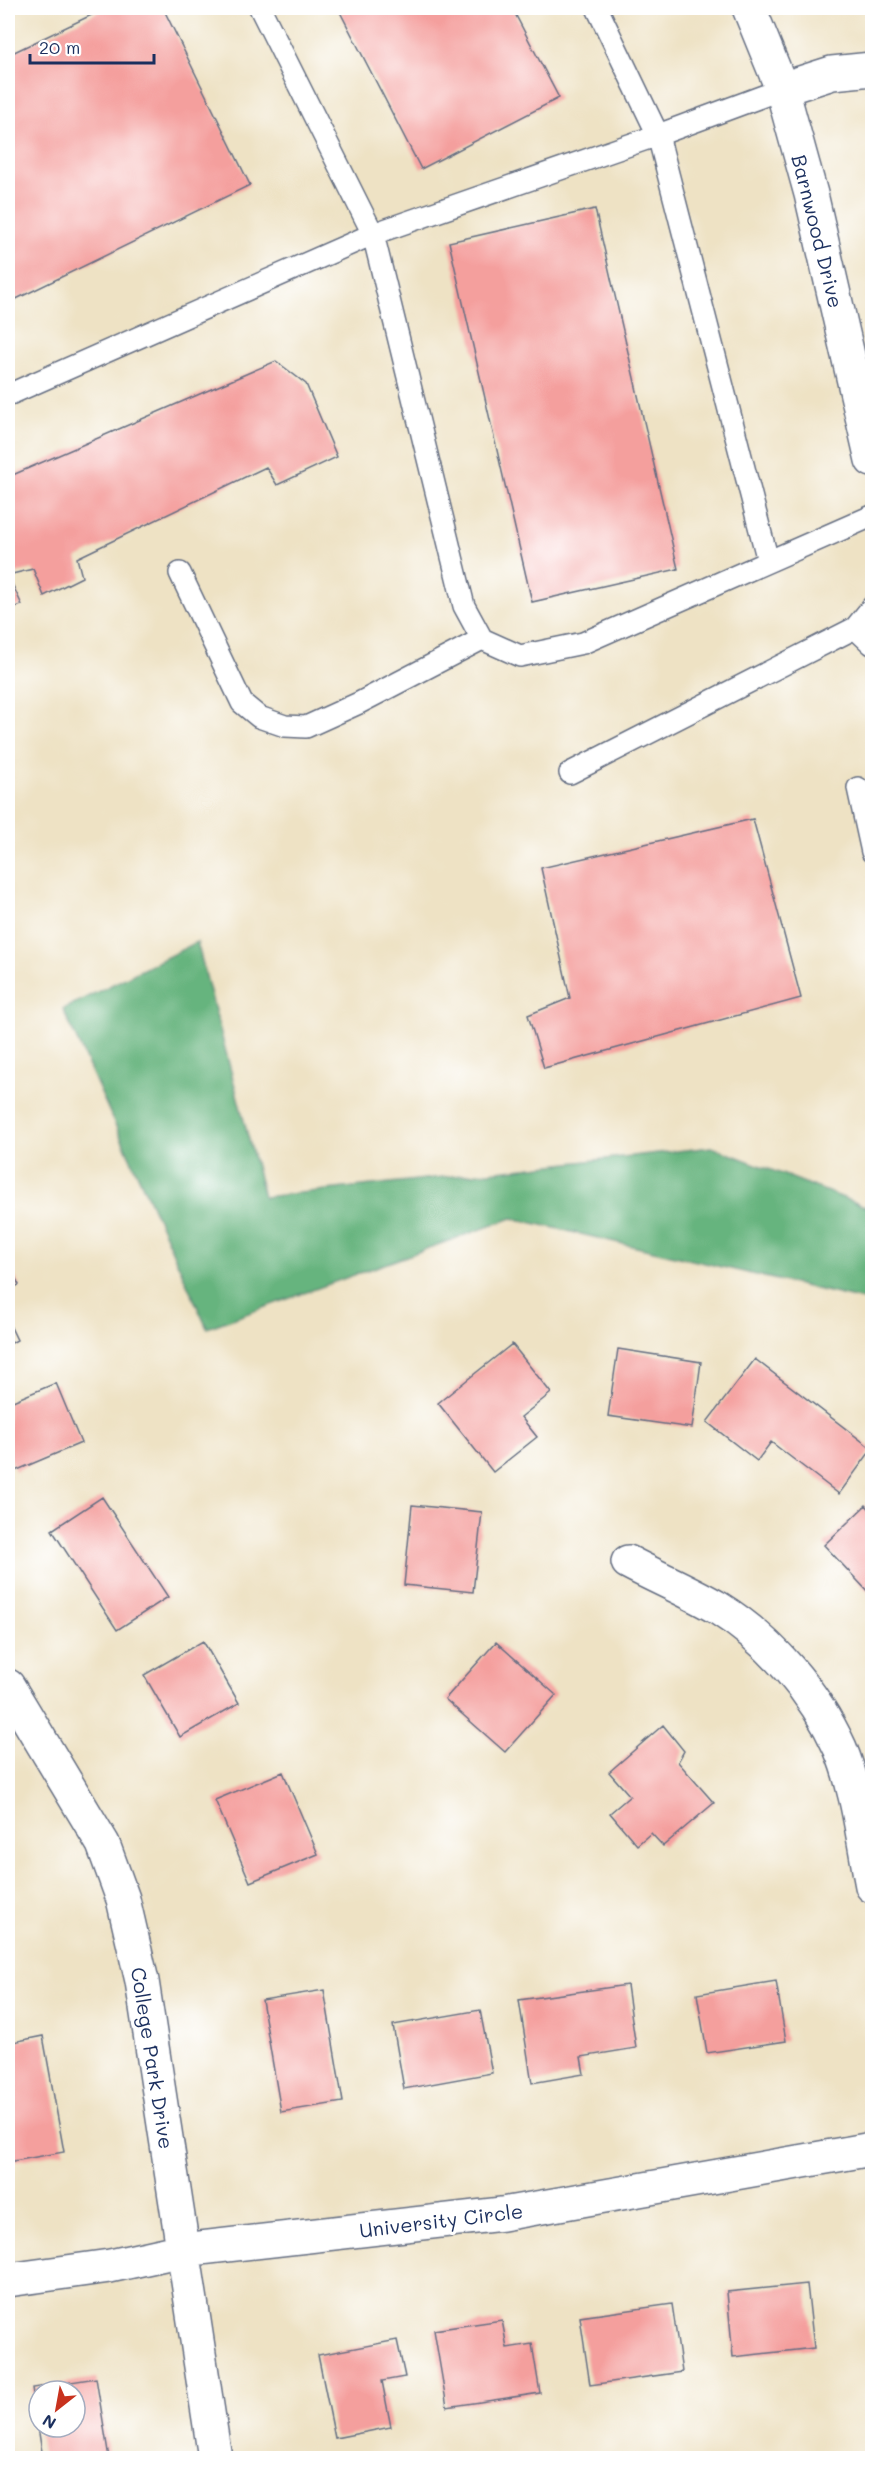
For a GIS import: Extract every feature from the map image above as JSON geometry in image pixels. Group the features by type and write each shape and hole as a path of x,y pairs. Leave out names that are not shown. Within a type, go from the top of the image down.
{"street":[{"name":"Barnwood Drive","path":"749,8 782,89 811,194 873,459"},
{"path":"782,89 832,73 873,69"},
{"path":"628,1562 718,1608 760,1639 790,1669 818,1706 840,1749 855,1799 873,1886"},
{"name":"College Park Drive","path":"8,1686 104,1844 123,1899 142,1981 215,2458"},
{"name":"University Circle","path":"8,2280 110,2266 183,2250 502,2214 873,2149"}],"lane":[{"path":"260,8 373,234 464,606 482,639 520,656 583,643 873,516"},
{"path":"597,8 658,135 768,561"},
{"path":"8,395 373,234 658,135 782,89"},
{"path":"180,573 242,703 259,717 285,726 306,727 359,703 482,639"},
{"path":"570,773 855,628 873,607"},
{"path":"855,628 873,644"},
{"path":"858,788 873,852"}],"green space":[{"path":"197,942 264,1197 712,1147 872,1209 872,1302 512,1218 207,1328 63,1009"}],"building":[{"path":"106,8 163,8 250,185 8,303 8,55"},
{"path":"338,8 512,8 559,98 421,169"},
{"path":"595,209 678,569 532,602 449,242"},
{"path":"276,361 306,384 337,457 277,485 266,467 77,558 82,577 44,596 33,569 8,575 8,477"},
{"path":"8,575 22,605 8,609"},
{"path":"753,819 801,998 544,1068 528,1015 570,998 541,868"},
{"path":"8,1263 19,1285 8,1290"},
{"path":"8,1321 17,1340 8,1345"},
{"path":"512,1344 551,1393 521,1417 537,1437 493,1472 438,1403"},
{"path":"618,1349 701,1362 692,1428 608,1416"},
{"path":"755,1359 872,1449 839,1494 771,1442 757,1461 707,1422"},
{"path":"56,1383 81,1443 15,1471 8,1453 8,1403"},
{"path":"102,1497 168,1597 117,1630 52,1530"},
{"path":"412,1505 482,1512 473,1592 404,1585"},
{"path":"866,1505 872,1512 872,1596 824,1545"},
{"path":"203,1641 239,1703 180,1737 144,1675"},
{"path":"496,1642 556,1695 505,1752 445,1699"},
{"path":"663,1725 684,1751 678,1762 714,1803 663,1846 651,1833 637,1845 610,1813 630,1796 609,1772"},
{"path":"283,1772 318,1854 250,1882 215,1800"},
{"path":"776,1981 786,2041 707,2053 697,1994"},
{"path":"627,1985 636,2048 581,2057 584,2074 532,2083 519,2000"},
{"path":"324,1990 343,2102 281,2112 262,2000"},
{"path":"480,2010 492,2073 404,2089 393,2025"},
{"path":"43,2036 64,2152 8,2162 8,2043"},
{"path":"807,2284 814,2348 733,2357 727,2292"},
{"path":"672,2304 682,2372 590,2385 580,2317"},
{"path":"502,2320 507,2348 532,2344 540,2393 447,2407 434,2330"},
{"path":"397,2340 405,2377 382,2381 391,2427 335,2438 318,2355"},
{"path":"96,2378 109,2458 43,2458 40,2439 87,2439 87,2379"}]}
